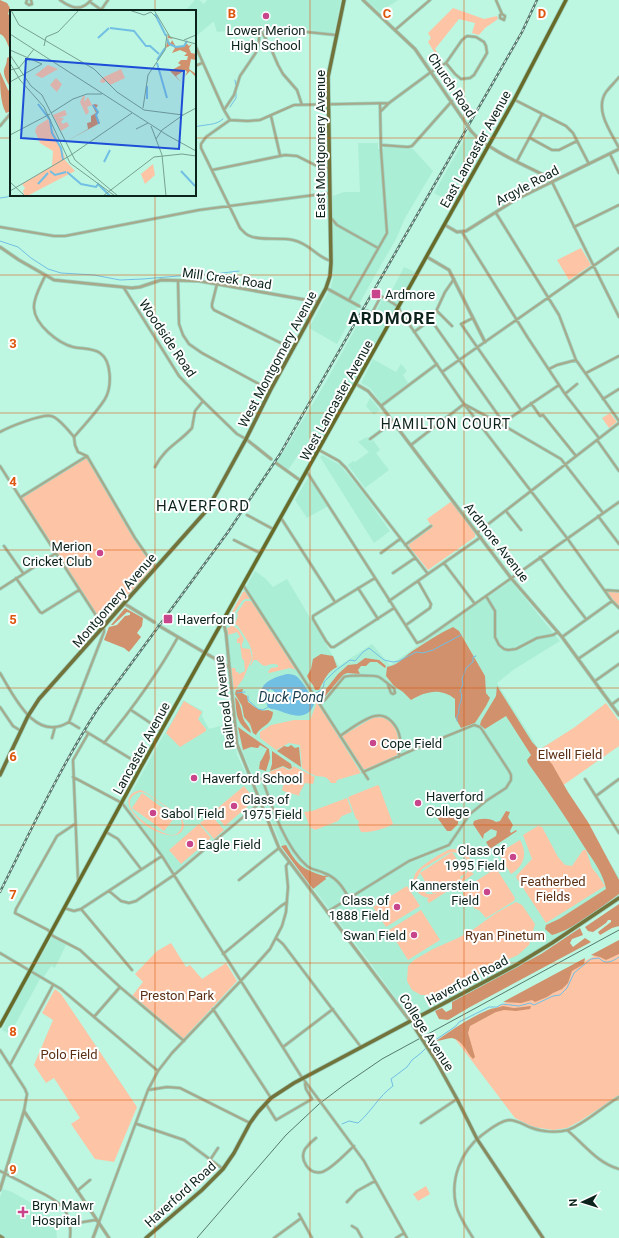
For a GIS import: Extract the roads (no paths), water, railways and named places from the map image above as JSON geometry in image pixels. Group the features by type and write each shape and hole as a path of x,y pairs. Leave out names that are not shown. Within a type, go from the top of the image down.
{"highway":[{"name":"East Lancaster Avenue","path":"399,307 514,100 566,0"},
{"name":"West Lancaster Avenue","path":"301,481 399,307"},
{"name":"Lancaster Avenue","path":"0,1026 142,765 301,481"}],"main road":[{"name":"East Montgomery Avenue","path":"326,288 330,276 331,261 328,77 344,0"},
{"name":"West Montgomery Avenue","path":"246,439 326,288"},
{"name":"Montgomery Avenue","path":"0,775 1,770 22,732 28,716 39,699 207,510 246,439"},
{"name":"Haverford Road","path":"146,1238 202,1190 223,1169 234,1153 250,1123 271,1098 294,1083 304,1081 361,1047 411,1023 516,965 619,898"},
{"name":"College Avenue","path":"411,1023 436,1061 477,1139 543,1238"}],"street":[{"path":"27,0 26,3 29,6 32,4 32,0"},
{"path":"60,0 70,7 75,8 84,6 91,1 100,10"},
{"path":"102,10 108,0"},
{"name":"Church Road","path":"362,0 415,49 477,138 548,177 552,182"},
{"path":"395,30 430,0"},
{"path":"496,0 502,14"},
{"path":"260,30 288,30 336,35"},
{"path":"260,30 269,44 283,74 297,90 302,105"},
{"path":"224,110 234,95 240,76 258,48 260,30"},
{"path":"380,112 389,102 446,63 462,40 467,36 479,38 486,46 486,55 474,75 470,78 462,79 455,74 446,63"},
{"path":"196,48 230,120"},
{"path":"196,66 202,63"},
{"path":"619,78 605,93 602,103 604,118 619,149"},
{"path":"514,100 566,126 573,132 589,164"},
{"path":"331,261 324,259 310,247 301,242 290,239 251,237 240,228 201,148 201,144 206,137 230,120 254,120 270,116 288,108 302,105 389,102"},
{"path":"381,145 412,146 452,102"},
{"path":"349,300 387,232 381,145 380,103"},
{"path":"0,126 10,114"},
{"path":"518,161 542,114"},
{"path":"270,116 280,155"},
{"path":"530,138 552,150 559,150 578,141"},
{"name":"Argyle Road","path":"462,232 515,200 619,149"},
{"path":"610,154 619,173"},
{"path":"212,170 280,155 297,156 321,168 329,168"},
{"path":"552,182 619,317"},
{"path":"0,227 54,236 65,236 198,210 330,193"},
{"path":"574,227 619,205"},
{"path":"478,532 619,422 576,360 559,315 496,212"},
{"path":"330,217 337,225 378,248"},
{"path":"330,229 334,225 337,225"},
{"path":"445,225 457,232 462,232 516,320 565,394 619,471"},
{"name":"Mill Creek Road","path":"0,247 45,276 54,280 124,288 140,287 156,281 178,280 217,284 319,302"},
{"path":"442,372 619,248"},
{"path":"427,257 448,268 485,342"},
{"path":"45,276 34,302 37,320 45,329 68,345 96,350 101,353 106,360 110,375 109,386 104,400 74,437"},
{"path":"414,332 431,320 437,311 445,292 454,279"},
{"path":"178,280 179,324 183,335 189,344 202,353 271,390"},
{"path":"217,284 212,304 214,310 294,349"},
{"name":"Woodside Road","path":"124,288 179,376 237,434 246,439 271,459"},
{"path":"326,288 359,306"},
{"path":"372,313 382,296 399,307 414,332 464,404 567,538 612,601 619,608"},
{"path":"367,310 390,323"},
{"path":"437,311 452,326"},
{"path":"473,318 461,324 521,410"},
{"path":"431,320 460,359 502,423"},
{"path":"586,373 619,356"},
{"path":"549,369 557,365 576,360"},
{"path":"381,406 436,364"},
{"name":"Ardmore Avenue","path":"356,384 368,391 381,406 478,532 511,578 562,637 619,715"},
{"path":"565,394 577,384"},
{"path":"502,423 559,385"},
{"path":"603,398 619,389"},
{"path":"155,466 170,446 192,428 195,411 203,401"},
{"path":"531,403 540,416 543,415 576,456"},
{"path":"464,404 502,423 561,460 603,513"},
{"path":"411,445 464,404"},
{"path":"0,432 41,417 51,416 57,419 74,437 78,452 87,456 135,538 155,567"},
{"path":"370,439 393,422"},
{"path":"319,450 339,460 428,574"},
{"path":"21,497 87,456"},
{"path":"276,463 301,481"},
{"path":"0,466 104,627 104,632 70,722 55,727 45,726 28,716 0,673"},
{"path":"307,471 417,643 438,630 619,502"},
{"path":"506,511 521,530"},
{"path":"248,515 274,529"},
{"path":"598,516 619,544"},
{"path":"281,518 334,603"},
{"path":"405,545 431,526"},
{"path":"389,601 481,537"},
{"path":"381,553 400,539"},
{"path":"234,540 261,553"},
{"path":"4,546 23,573"},
{"path":"0,589 56,553"},
{"path":"540,557 586,619"},
{"path":"393,573 415,558"},
{"path":"444,563 475,604"},
{"path":"16,578 42,613 79,590"},
{"path":"375,578 312,617 326,641 331,647 342,642 394,608"},
{"path":"405,626 430,608 431,604 418,581"},
{"path":"243,585 368,779"},
{"path":"358,588 378,619"},
{"path":"604,590 619,590"},
{"path":"486,596 495,611 495,637 499,645 504,649 513,650 538,638 553,635 558,632"},
{"path":"562,637 612,601"},
{"path":"124,604 154,622"},
{"name":"Railroad Avenue","path":"223,621 226,633 236,738 239,752 261,802"},
{"path":"161,627 229,667"},
{"path":"578,660 619,631"},
{"path":"104,742 131,710 151,682 178,637"},
{"path":"595,681 619,664"},
{"path":"320,704 344,677 348,675 379,677 394,688 395,693 391,693 388,685"},
{"path":"611,705 619,699"},
{"path":"0,707 13,726 22,732"},
{"path":"131,710 162,731"},
{"path":"340,736 371,717 379,715 386,717 394,724 399,734 399,756"},
{"path":"70,722 79,728"},
{"path":"327,912 409,861 449,845 470,814 506,788 510,783 511,775 483,731 476,726 465,728 363,772"},
{"path":"52,738 55,727"},
{"path":"85,731 142,765"},
{"path":"78,882 73,760 88,734"},
{"path":"73,777 122,804 162,856 304,1081 354,1146 407,1238"},
{"path":"250,778 259,777 263,781 287,839 303,861 308,867 324,872 336,879 349,899"},
{"path":"585,779 619,833"},
{"path":"596,796 619,779"},
{"path":"110,891 121,901 133,902 174,875 261,802"},
{"name":"College Avenue","path":"261,802 279,848 411,1023"},
{"path":"277,817 286,814"},
{"path":"75,824 57,836 15,912 80,950 120,987 184,1041"},
{"path":"106,832 118,839 141,869"},
{"path":"239,880 279,848"},
{"path":"64,908 74,911 81,909 162,856"},
{"path":"93,1238 137,1124 148,1090 158,1071 172,1053 266,953 276,938 282,926 288,902 286,866 289,862"},
{"path":"223,954 281,906 288,902"},
{"path":"81,909 132,970"},
{"path":"276,938 283,944 361,1047"},
{"path":"0,953 61,989 158,1071"},
{"path":"10,1065 53,985"},
{"path":"94,1017 120,987"},
{"path":"214,1008 271,1098"},
{"path":"283,1047 332,1009"},
{"path":"0,1050 23,1085 27,1094 24,1111 0,1190"},
{"path":"266,1103 276,1120 312,1099 306,1089 304,1081"},
{"path":"148,1090 167,1087 180,1088 250,1123"},
{"path":"473,1238 464,1224 456,1206 455,1185 461,1160 470,1146 477,1139 500,1123 509,1120 542,1131 567,1130 582,1122 619,1097"},
{"path":"421,1122 457,1099"},
{"path":"24,1111 109,1238"},
{"path":"137,1124 184,1140 223,1169"},
{"path":"567,1130 582,1142 601,1161 619,1169"},
{"path":"316,1138 308,1146 304,1155 306,1166 314,1172 319,1172 328,1168 354,1146"},
{"path":"210,1160 218,1148"},
{"path":"0,1171 56,1200 66,1211 71,1224 70,1238"},
{"path":"77,1191 90,1180"},
{"path":"347,1202 357,1191 375,1182"},
{"path":"298,1214 312,1238"},
{"path":"274,1238 300,1219"},
{"path":"71,1224 94,1220 99,1222"},
{"path":"352,1226 357,1229 362,1238"},
{"path":"396,1238 404,1233"}],"water":[{"name":"Duck Pond","path":"287,674 297,677 303,683 311,697 314,704 313,708 305,714 297,716 270,709 267,705 267,697 274,694 274,691 270,689 264,695 261,694 266,683 274,678"}],"waterway":[{"path":"235,80 236,86"},
{"path":"230,107 236,98 236,90"},
{"path":"196,127 213,124 223,119"},
{"path":"0,198 10,196"},
{"path":"0,241 18,247 48,269 61,273 94,275 120,280 202,274 214,275 239,271"},
{"path":"316,693 322,689 324,682 335,671 350,660 355,661 369,648 384,660 393,662 399,661 416,652 423,653 433,650 461,635"},
{"path":"457,721 462,696 460,691 463,684 462,679 466,668 473,662 473,657 476,656"},
{"path":"237,693 245,692"},
{"path":"248,696 248,700 258,709 263,710 268,707"},
{"path":"428,1045 456,1026 459,1022 489,1007 497,1007 502,1004 519,1006 530,1003 534,1005 553,996 560,995 567,988 574,973 591,959 599,958 604,962 609,962 619,957"},
{"path":"342,1124 349,1121 358,1123 383,1094 393,1086 391,1079 407,1067 412,1060 426,1048"}],"tunnel":[{"path":"359,306 367,311"},
{"path":"154,622 161,627"}],"tram line":[{"path":"197,1238 286,1135 319,1104 344,1085 382,1059 619,930"}],"railway":[{"path":"0,892 58,777 97,710 228,532 280,454 522,32 537,0"}],"place":[{"name":"Lower Merion High School","path":"266,16"},
{"name":"Ardmore","path":"376,294"},
{"name":"Merion Cricket Club","path":"100,553"},
{"name":"Haverford","path":"168,619"},
{"name":"Cope Field","path":"373,743"},
{"name":"Haverford School","path":"194,778"},
{"name":"Haverford College","path":"418,803"},
{"name":"Class of 1975 Field","path":"234,806"},
{"name":"Sabol Field","path":"153,813"},
{"name":"Eagle Field","path":"190,844"},
{"name":"Class of 1995 Field","path":"513,857"},
{"name":"Kannerstein Field","path":"487,892"},
{"name":"Class of 1888 Field","path":"397,907"},
{"name":"Swan Field","path":"414,935"},
{"name":"Bryn Mawr Hospital","path":"23,1212"}],"district":[{"name":"ARDMORE","path":"392,318"},
{"name":"HAMILTON COURT","path":"446,424"},
{"name":"HAVERFORD","path":"203,506"}],"park label":[{"name":"Elwell Field","path":"570,754"},
{"name":"Featherbed Fields","path":"553,888"},
{"name":"Ryan Pinetum","path":"505,935"},
{"name":"Preston Park","path":"177,995"},
{"name":"Polo Field","path":"69,1054"}]}
